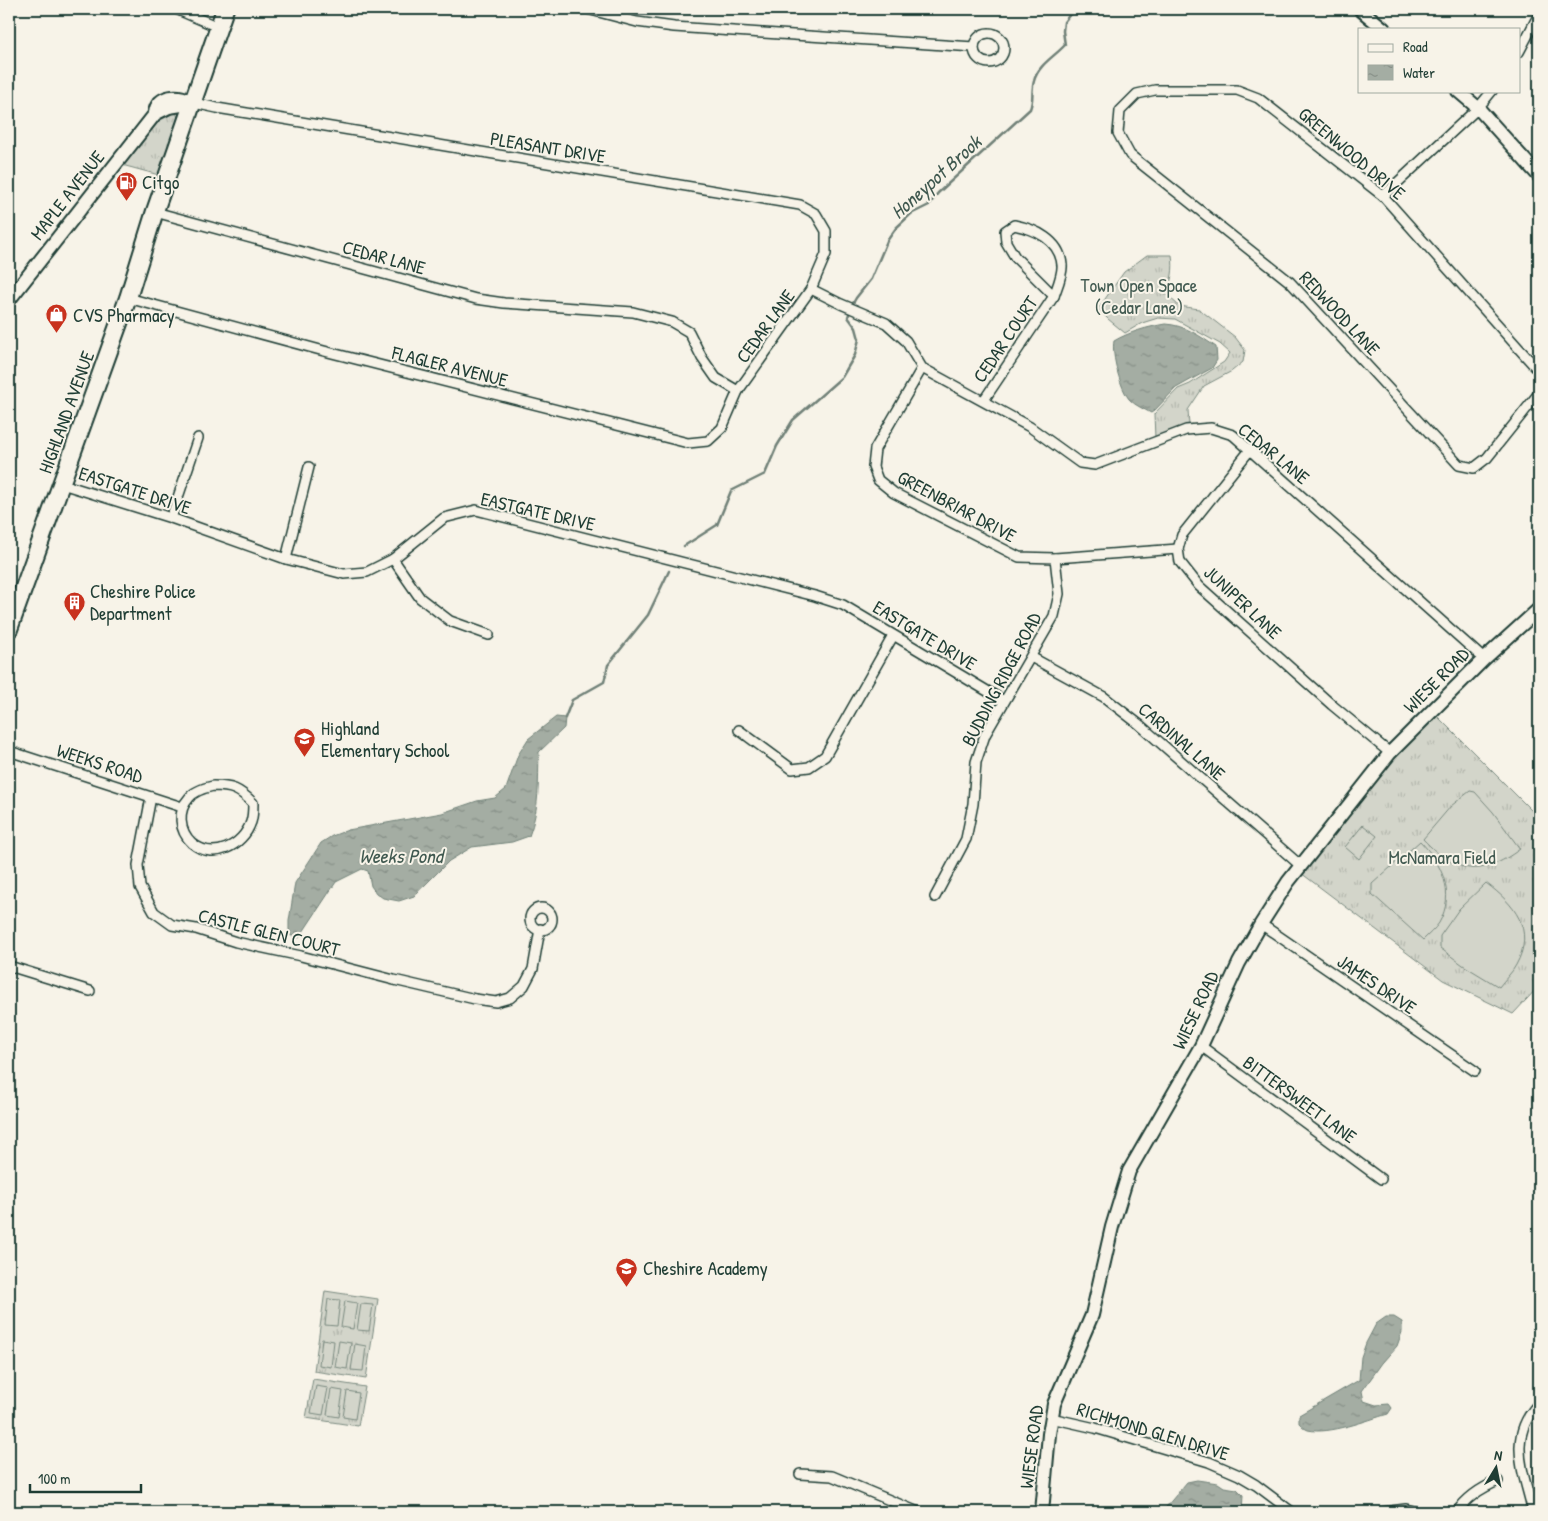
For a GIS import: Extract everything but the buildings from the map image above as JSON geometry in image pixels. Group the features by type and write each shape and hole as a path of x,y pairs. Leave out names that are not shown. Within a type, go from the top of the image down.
{"highway":[{"name":"HIGHLAND AVENUE","path":"9,629 14,596 62,484 128,298 154,212 194,103 225,9"}],"street":[{"path":"176,9 218,27"},
{"path":"587,9 637,22 674,27 974,48"},
{"path":"1360,9 1383,28"},
{"path":"1520,50 1539,14"},
{"path":"1532,28 1539,35"},
{"name":"GREENWOOD DRIVE","path":"1120,111 1137,94 1155,90 1237,90 1258,98 1383,196 1539,371"},
{"path":"1459,92 1478,108 1539,176"},
{"path":"1383,196 1478,108 1491,92"},
{"name":"MAPLE AVENUE","path":"9,300 155,114 169,107 194,103"},
{"name":"PLEASANT DRIVE","path":"194,103 800,205 816,214 826,231 826,254 811,289"},
{"name":"REDWOOD LANE","path":"1120,111 1118,134 1130,155 1290,282 1459,465 1474,468 1487,458 1539,393"},
{"name":"CEDAR LANE","path":"154,212 476,299 504,303 633,312 672,322 689,332 702,358 716,378 738,391 811,289 886,323 906,342 922,368 984,400 1030,427 1080,463 1095,465 1186,430 1211,428 1233,435 1484,659"},
{"name":"CEDAR COURT","path":"984,400 1054,296 1062,265 1056,244 1032,228 1014,225 1006,231 1006,242 1015,257 1054,296"},
{"name":"FLAGLER AVENUE","path":"128,298 324,351 688,443 708,441 722,428 738,391"},
{"name":"GREENBRIAR DRIVE","path":"922,368 875,449 873,466 878,480 894,493 1019,557 1054,558 1178,549"},
{"path":"171,518 198,438"},
{"path":"1178,549 1182,535 1250,450"},
{"path":"286,559 309,467"},
{"name":"EASTGATE DRIVE","path":"62,484 171,518 286,559 344,574 366,572 393,559 444,518 476,510 815,596 843,605 1004,701"},
{"name":"JUNIPER LANE","path":"1178,549 1180,562 1198,586 1332,705 1390,753"},
{"name":"BUDDING RIDGE ROAD","path":"935,897 966,839 973,804 976,762 985,735 1054,616 1058,594 1054,558"},
{"path":"393,559 420,598 450,621 488,635"},
{"name":"WIESE ROAD","path":"1042,1512 1054,1404 1092,1314 1112,1227 1129,1171 1201,1046 1238,963 1261,924 1301,866 1390,753 1484,659 1539,609"},
{"path":"739,730 792,768 809,767 825,756 893,636"},
{"name":"CARDINAL LANE","path":"1031,657 1104,697 1140,725 1301,866"},
{"name":"WEEKS ROAD","path":"9,751 182,807"},
{"path":"213,786 228,786 242,792 253,803 251,822 241,840 217,852 204,850 192,843 184,833 180,820 182,807 190,796 200,790 213,786"},
{"name":"CASTLE GLEN COURT","path":"151,797 138,865 140,887 154,912 172,925 196,929 236,942 302,956 394,980 474,999 496,1002 510,998 524,986 534,969 540,929"},
{"name":"JAMES DRIVE","path":"1261,924 1475,1071"},
{"path":"9,966 90,991"},
{"name":"BITTERSWEET LANE","path":"1201,1046 1381,1179"},
{"path":"1533,1512 1522,1470 1520,1442 1528,1417 1539,1403"},
{"name":"RICHMOND GLEN DRIVE","path":"1051,1418 1095,1428 1209,1462 1239,1475 1292,1512"},
{"path":"800,1474 832,1476 918,1512"},
{"path":"1457,1512 1472,1495 1498,1481"},
{"path":"1383,1512 1406,1509 1418,1512"}],"green space":[{"path":"168,112 176,112 178,118 159,175 122,165 153,123"},
{"name":"Town Open Space (Cedar Lane)","path":"1147,255 1172,255 1172,275 1166,294 1179,306 1199,309 1235,337 1245,350 1243,362 1232,371 1204,386 1188,410 1189,425 1155,438 1154,414 1178,389 1190,384 1224,362 1230,353 1220,344 1175,319 1158,318 1142,323 1125,333 1098,309 1124,272"},
{"name":"McNamara Field","path":"1435,714 1539,818 1539,986 1513,1014 1443,980 1301,873 1395,753"},
{"path":"1470,791 1475,792 1493,812 1520,849 1493,865 1481,868 1469,868 1458,865 1435,851 1423,839 1451,806"},
{"path":"1363,825 1377,836 1359,859 1345,847"},
{"path":"1420,841 1435,859 1444,879 1446,890 1444,912 1439,923 1423,940 1372,894 1372,884"},
{"path":"1539,853 1539,900 1535,889 1534,877"},
{"path":"1486,883 1513,909 1523,929 1522,952 1514,968 1499,987 1440,948 1440,936 1459,909"},
{"path":"325,1291 378,1299 366,1379 314,1371"},
{"path":"328,1299 340,1300 337,1326 325,1325"},
{"path":"345,1301 357,1303 353,1329 341,1327"},
{"path":"361,1304 373,1305 369,1331 357,1330"},
{"path":"322,1339 334,1341 331,1367 319,1365"},
{"path":"339,1341 351,1343 347,1369 335,1367"},
{"path":"355,1344 366,1346 363,1371 351,1370"},
{"path":"313,1379 365,1387 358,1426 306,1418"},
{"path":"316,1386 328,1388 323,1415 311,1413"},
{"path":"331,1389 343,1391 339,1417 327,1415"},
{"path":"347,1391 359,1393 355,1419 343,1417"}],"water":[{"path":"1165,324 1186,329 1216,347 1217,360 1212,368 1176,388 1151,413 1130,400 1123,389 1115,363 1113,347 1114,341 1126,335"},
{"name":"Weeks Pond","path":"556,717 565,718 564,728 539,752 537,805 529,836 512,842 472,847 449,861 414,896 399,901 383,898 376,893 371,886 368,871 362,869 336,882 299,938 289,935 289,921 295,883 321,843 332,836 348,830 442,813 477,801 495,798 506,789 518,755 528,739"},
{"path":"1386,1317 1394,1317 1402,1322 1402,1332 1397,1346 1362,1391 1364,1401 1376,1405 1389,1404 1392,1408 1388,1414 1337,1429 1317,1431 1305,1428 1299,1423 1299,1415 1359,1380 1361,1357 1366,1343 1376,1324"},
{"path":"1197,1480 1218,1483 1224,1487 1237,1489 1243,1495 1242,1512 1162,1512 1187,1482"}],"waterway":[{"name":"Honeypot Brook","path":"852,305 871,279 887,241 896,228 911,214 929,205 938,193 1030,109 1036,75 1065,45 1064,22 1074,9"},
{"name":"Honeypot Brook","path":"684,546 717,525 731,491 765,474 777,446 793,420 842,377 855,355 859,339 856,328 848,317 850,311"},
{"name":"Honeypot Brook","path":"565,718 572,700 604,682 608,665 648,615 669,571"}],"place":[{"name":"Citgo","path":"126,201"},
{"name":"CVS Pharmacy","path":"57,334"},
{"name":"Cheshire Police Department","path":"74,621"},
{"name":"Highland Elementary School","path":"305,758"},
{"name":"Cheshire Academy","path":"627,1287"}]}
